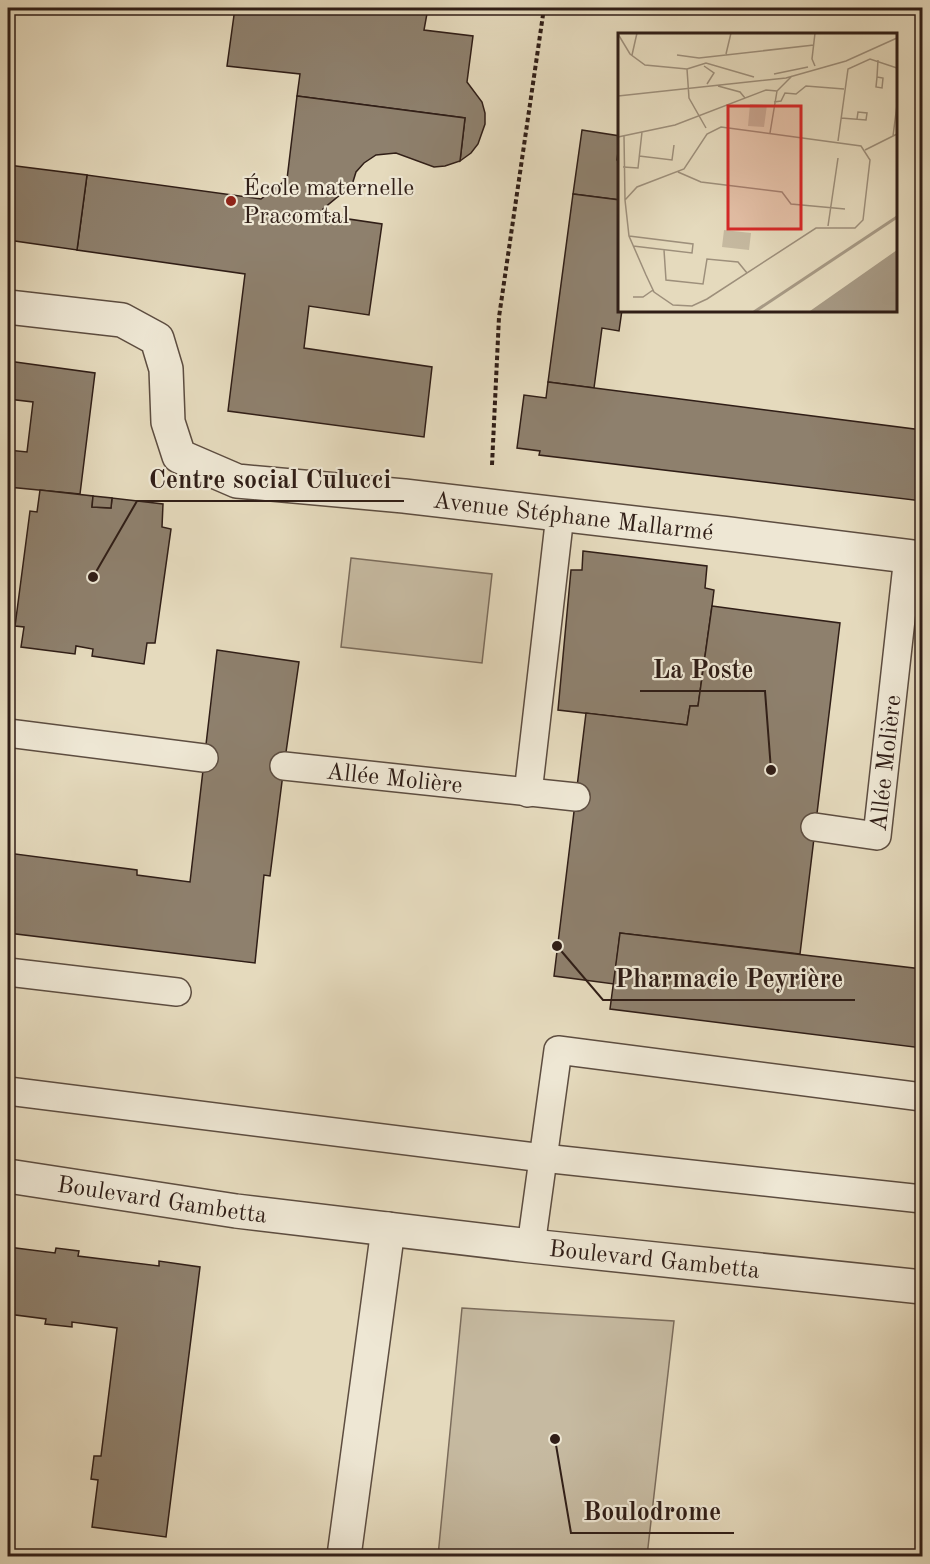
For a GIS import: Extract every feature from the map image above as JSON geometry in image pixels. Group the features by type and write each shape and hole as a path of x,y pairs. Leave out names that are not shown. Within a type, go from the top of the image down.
{"street":[{"name":"Avenue Stéphane Mallarmé","path":"8,306 122,320 156,339 166,369 168,422 179,456 237,481 490,507 915,557"},
{"name":"Boulevard Gambetta","path":"8,1176 236,1211 531,1246 922,1287"},
{"path":"344,1557 388,1229"}],"lane":[{"path":"528,792 560,515"},
{"name":"Allée Molière","path":"815,827 877,836 915,557"},
{"path":"8,733 204,758"},
{"name":"Allée Molière","path":"284,766 576,797"},
{"path":"8,972 177,992"},
{"path":"531,1246 558,1050 922,1097"},
{"path":"8,1091 543,1158 922,1199"}],"path":[{"path":"490,507 499,316 544,8"}],"shaded area":[{"path":"351,558 492,574 482,663 341,647"},
{"path":"462,1308 674,1321 647,1556 438,1556"}],"building":[{"path":"235,8 428,8 424,30 473,36 467,82 482,102 485,113 485,124 478,144 460,161 465,118 297,96 300,74 227,66"},
{"path":"297,96 465,118 460,161 434,167 396,153 376,155 356,172 352,185 323,209 322,215 382,224 369,315 309,306 304,348 432,367 424,437 228,411 245,274 77,250 87,175 261,199 287,179"},
{"path":"582,130 618,136 618,200 573,194"},
{"path":"8,165 87,175 77,250 8,240"},
{"path":"573,194 618,200 618,312 622,312 619,331 602,328 594,388 548,382"},
{"path":"8,361 95,373 80,494 8,487 8,450 27,452 33,402 8,399"},
{"path":"548,382 922,430 922,501 539,455 540,451 517,448 524,395 546,398"},
{"path":"40,490 93,496 92,507 111,508 112,498 163,504 162,527 171,529 155,643 147,643 144,664 92,656 93,649 76,646 75,654 21,647 24,627 15,626 30,511 37,512"},
{"path":"93,496 112,498 111,508 92,507"},
{"path":"583,551 707,566 705,588 714,590 712,606 698,706 690,706 687,725 558,710 571,570 582,570"},
{"path":"712,606 840,623 800,954 620,933 614,984 554,976 586,713 687,725 690,706 698,706"},
{"path":"217,650 299,662 270,876 264,875 255,963 8,933 8,853 137,870 137,875 190,882"},
{"path":"620,933 922,969 922,1048 610,1009"},
{"path":"8,1247 55,1253 56,1248 79,1251 78,1256 159,1266 159,1261 200,1267 166,1537 92,1527 98,1480 91,1479 94,1456 101,1456 117,1328 72,1322 72,1327 45,1324 46,1319 8,1314"}],"place":[{"name":"École maternelle Pracomtal","path":"231,201"},
{"name":"Centre social Culucci","path":"93,577"},
{"name":"La Poste","path":"771,770"},
{"name":"Pharmacie Peyrière","path":"557,946"},
{"name":"Boulodrome","path":"555,1439"}]}
